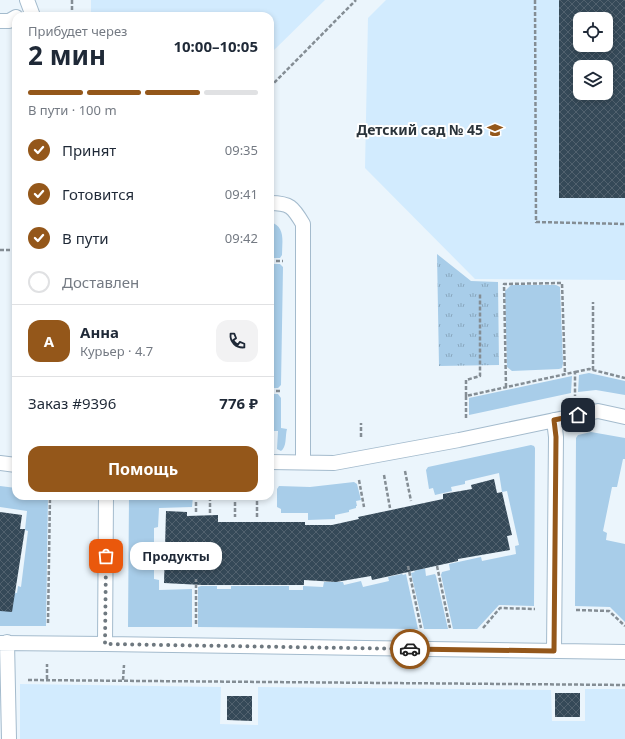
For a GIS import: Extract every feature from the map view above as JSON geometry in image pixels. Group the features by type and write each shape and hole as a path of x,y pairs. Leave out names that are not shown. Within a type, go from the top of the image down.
{"lane":[{"path":"0,21 12,19"},
{"path":"274,203 284,203 295,211 303,224 303,462"},
{"path":"274,462 334,463 598,411 625,417"},
{"path":"554,420 556,437 554,651"},
{"path":"0,463 12,464"},
{"path":"105,644 106,500"},
{"path":"9,739 8,679 4,642 625,652"}],"path":[{"path":"72,0 72,12"},
{"path":"274,83 356,0"},
{"path":"535,0 536,222 625,224"},
{"path":"0,250 12,250"},
{"path":"274,260 286,260"},
{"path":"506,387 504,284 562,283 565,374"},
{"path":"469,437 466,419 466,380 480,376 480,293"},
{"path":"593,302 593,370"},
{"path":"466,396 589,370 625,378"},
{"path":"575,372 575,396 578,415"},
{"path":"274,391 284,391"},
{"path":"360,441 361,423"},
{"path":"405,468 411,501"},
{"path":"383,473 390,508"},
{"path":"359,478 364,507"},
{"path":"48,630 50,500"},
{"path":"196,500 196,514"},
{"path":"210,500 210,513"},
{"path":"235,500 235,517"},
{"path":"257,500 257,517"},
{"path":"408,566 422,632"},
{"path":"437,566 451,633"},
{"path":"196,579 196,631"},
{"path":"536,601 536,609"},
{"path":"8,679 625,685"}],"shaded area":[{"path":"91,0 325,0 274,50 274,12 91,12"},
{"name":"Детский сад № 45","path":"386,0 625,0 625,280 475,279 365,168 368,18"},
{"path":"20,684 221,687 220,724 258,725 258,687 551,690 552,721 585,721 585,689 625,689 625,739 20,739"}],"green space":[{"path":"274,224 279,227 282,235 282,255 280,258 274,258"},
{"path":"437,254 471,281 498,282 499,365 439,366"},
{"path":"274,264 280,264 283,267 281,385 278,388 274,388"},
{"path":"511,285 556,285 560,287 562,368 512,371 507,367 505,291"},
{"path":"589,373 625,381 625,395 596,390 578,392 579,375"},
{"path":"572,376 571,393 469,415 469,398"},
{"path":"274,394 278,394 281,398 281,428 287,429 285,444 281,451 277,449 278,431 274,431"},
{"path":"591,432 625,438 625,459 623,459 617,487 612,487 603,531 607,533 606,540 625,544 625,622 610,607 575,606 576,438 578,435"},
{"path":"531,445 535,448 534,606 499,605 477,629 453,629 441,575 442,572 450,570 449,564 481,557 482,561 516,554 515,546 519,545 507,491 502,492 499,473 465,481 465,484 451,487 452,491 435,495 433,488 429,489 426,470 428,467"},
{"path":"354,482 357,484 361,500 356,501 356,508 349,510 349,512 335,515 335,519 308,520 308,513 281,513 281,509 277,507 277,489 279,486 310,487"},
{"path":"0,486 12,488 12,500 48,500 46,626 0,626 0,590 17,593 18,586 21,587 28,531 25,530 27,511 0,507"},
{"path":"129,500 193,500 192,507 159,508 158,527 154,528 154,579 159,580 159,590 192,589 192,627 128,627"},
{"path":"425,568 426,576 435,574 436,576 448,629 424,629 411,573"},
{"path":"406,574 418,629 198,627 198,587 201,586 217,586 217,589 231,589 231,586 289,586 289,590 303,590 303,586 323,587 324,582 343,582 344,585 361,581 363,587 389,581 388,577"}],"building":[{"path":"559,0 625,0 625,198 559,198"},
{"path":"494,479 497,493 502,492 512,535 507,536 510,550 458,559 458,561 372,580 371,576 336,582 304,580 304,585 202,585 164,583 166,511 187,512 187,516 218,515 218,522 305,522 305,525 332,525 359,519 358,517 443,499 443,494 472,489 471,485"},
{"path":"0,512 22,515 20,529 25,529 12,612 0,611"},
{"path":"555,693 580,693 580,717 555,717"},
{"path":"227,696 252,696 252,721 227,720"}],"way so far":[{"path":"106,556 105,644 410,649"}],"place":[{"name":"Детский сад № 45","path":"495,130"},
{"name":"Продукты","path":"106,556"}],"route":[{"path":"410,649 554,651 556,437 554,420 578,415"}]}
